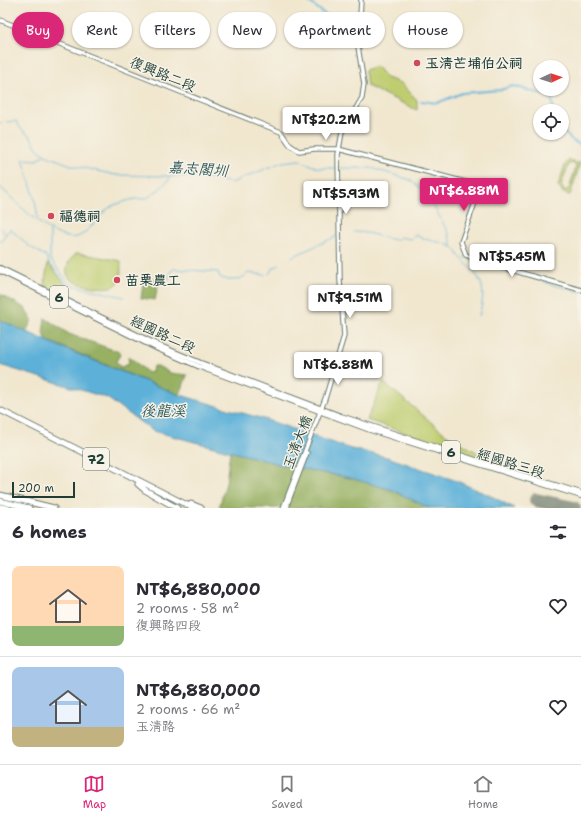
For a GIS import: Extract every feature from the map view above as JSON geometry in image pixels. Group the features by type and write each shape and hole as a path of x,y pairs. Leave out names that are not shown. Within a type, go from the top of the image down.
{"highway":[{"name":"72","path":"0,410 193,508"},
{"name":"72","path":"0,414 186,508"},
{"path":"138,484 145,490 177,508"},
{"path":"0,495 54,508"},
{"path":"171,498 201,508"},
{"path":"0,501 29,508"}],"main road":[{"name":"經國路二段","path":"0,268 158,346 320,413"},
{"name":"經國路二段","path":"0,271 158,349 320,413"},
{"name":"經國路三段","path":"320,413 581,493"},
{"name":"經國路三段","path":"320,413 419,446 581,496"}],"street":[{"name":"玉清大橋","path":"285,507 320,413 344,336 339,258 338,149 342,132 362,98 364,84 356,34 360,17 361,0"},
{"name":"復興路二段","path":"0,20 281,132 290,146 299,151 314,149 338,149 482,186 461,242 466,250 466,255 480,261 581,290"},
{"path":"0,506 9,508"}],"green space":[{"path":"376,66 386,78 401,83 417,100 417,110 367,86 365,70"},
{"path":"569,160 574,161 577,164 578,162 580,163 570,195 563,193 558,186 565,165","holes":["574,163 576,167 569,189 564,191 561,185 569,164"]},
{"path":"78,253 121,261 121,275 118,283 115,286 103,288 83,285 69,278 67,274 67,266 71,258"},
{"path":"48,263 65,283 67,296 44,286"},
{"path":"144,278 159,280 155,300 141,298"},
{"path":"0,294 25,308 32,320 26,332 0,320"},
{"path":"45,318 69,334 119,352 120,355 116,361 121,367 129,364 128,357 148,373 152,372 153,366 158,366 170,373 187,375 180,395 48,341 43,333"},
{"path":"383,382 444,433 485,457 484,459 367,420"},
{"path":"230,451 282,465 350,478 392,490 429,508 219,508 226,483"}],"water":[{"name":"後龍溪","path":"0,320 70,351 180,395 267,420 351,449 387,457 457,481 514,508 429,508 392,490 350,478 282,465 153,431 107,398 0,365"}],"waterway":[{"path":"284,0 289,0"},
{"path":"307,0 322,12"},
{"path":"421,101 437,103 462,93 500,90 513,86 549,96 553,104"},
{"name":"嘉志閣圳","path":"0,123 16,121 22,130 30,136 37,148 45,155 71,165 115,175 207,177 231,183 282,162 299,160 318,168 337,168"},
{"path":"569,137 581,145"},
{"path":"38,219 35,200 23,159 37,160 44,155"},
{"name":"嘉志閣圳","path":"340,168 371,168 411,180 428,196 448,232 452,246"},
{"path":"0,187 27,213 39,222 63,236 73,237 83,234 110,207 130,200 147,198 160,189 170,178"},
{"path":"0,228 6,234 10,229 29,246 47,257 49,263 65,283 68,297"},
{"path":"50,231 50,259 70,285 124,297"},
{"path":"354,232 366,233 397,240 400,237 410,239 416,235 455,249 460,257 478,277 481,283 483,296 479,316"},
{"path":"1,242 6,234"},
{"path":"292,257 337,236"},
{"path":"463,257 507,271"},
{"path":"269,274 273,268 279,265"},
{"path":"168,280 171,271 174,269 218,272 220,277 231,280 242,278 248,273 265,275"},
{"path":"528,276 553,285 581,292"}],"runway":[{"path":"536,500 574,508"}],"place":[{"name":"玉清芒埔伯公祠","path":"417,63"},
{"name":"福德祠","path":"51,216"},
{"name":"苗栗農工","path":"117,280"}]}
